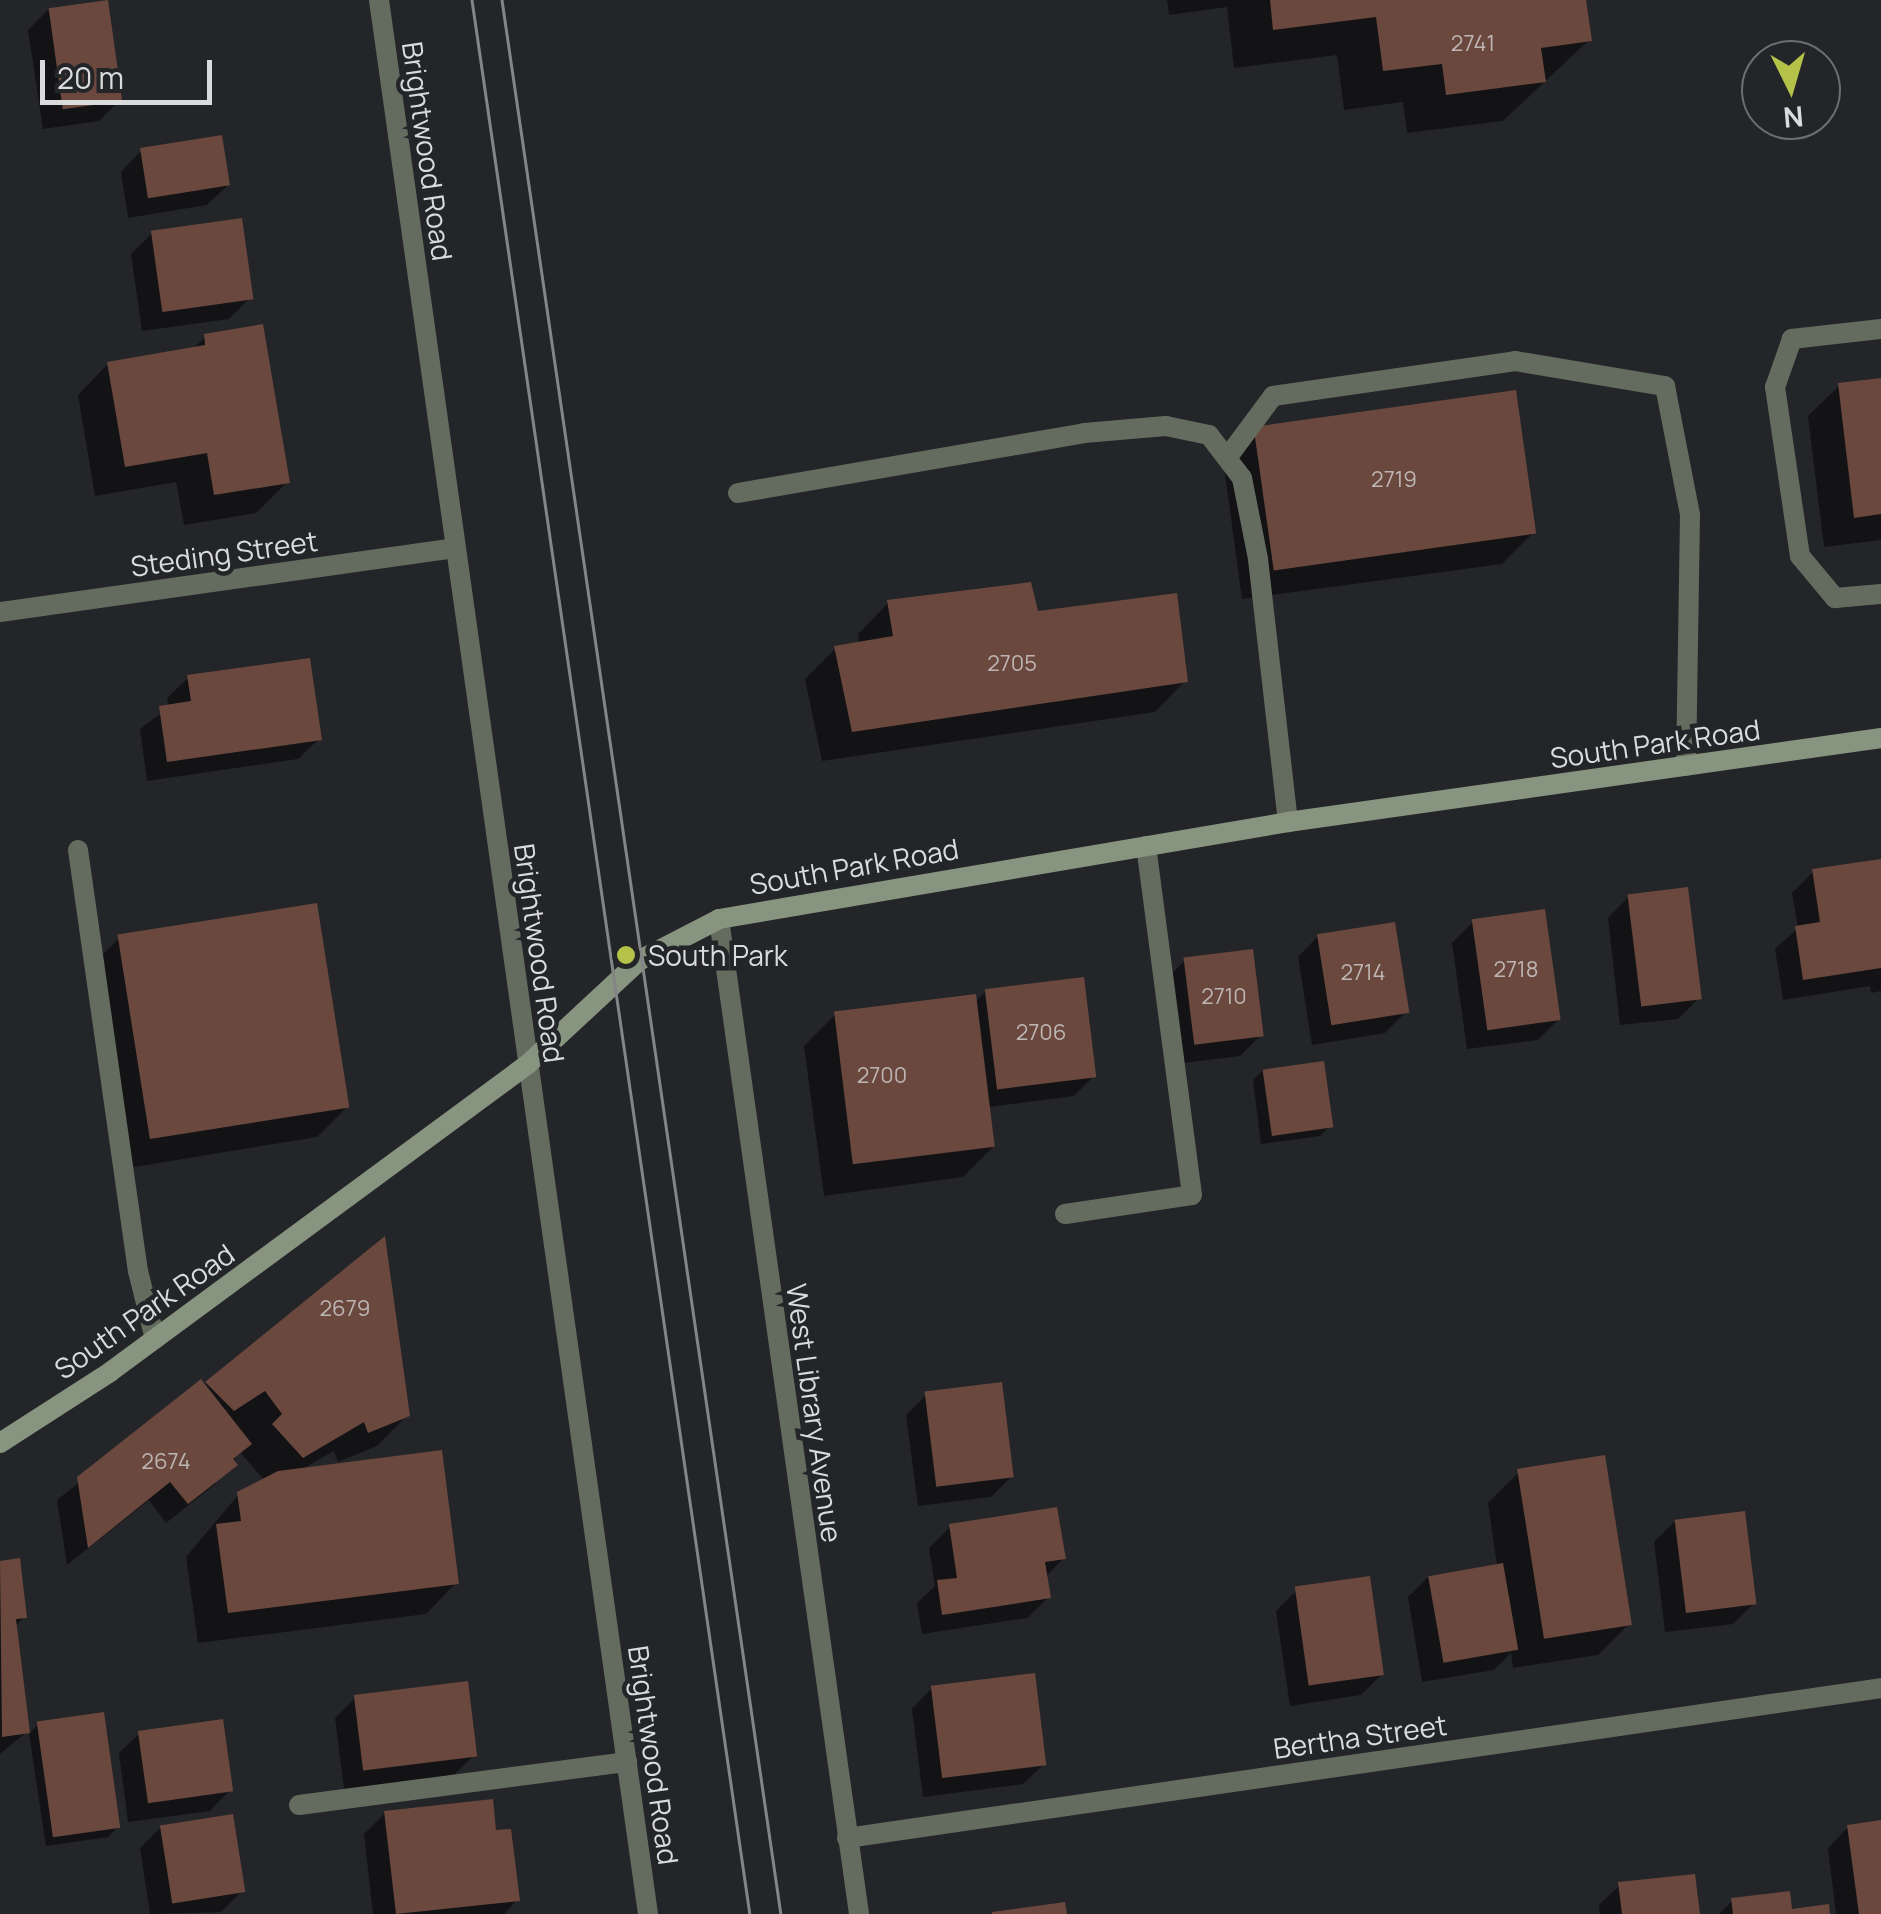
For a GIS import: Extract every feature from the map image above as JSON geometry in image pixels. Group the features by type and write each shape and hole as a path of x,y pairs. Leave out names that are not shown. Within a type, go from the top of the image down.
{"main road":[{"name":"South Park Road","path":"0,1443 155,1339 528,1064 640,960 719,919 1288,822 1881,738"}],"street":[{"name":"Brightwood Road","path":"379,0 648,1914"},
{"path":"1881,329 1792,339 1775,387 1800,556 1835,598 1881,594"},
{"path":"1227,458 1273,396 1515,361 1664,386 1690,515 1686,766"},
{"path":"738,493 1084,433 1166,426 1209,435 1242,478 1258,559 1288,822"},
{"name":"Steding Street","path":"0,612 456,548"},
{"path":"1065,1214 1192,1194 1146,846"},
{"path":"78,850 138,1271 155,1339"},
{"name":"West Library Avenue","path":"719,919 858,1914"},
{"name":"Bertha Street","path":"847,1838 1881,1688"},
{"path":"299,1805 626,1762"}],"building":[{"path":"108,0 122,101 63,109 49,8"},
{"path":"1270,0 1586,0 1592,41 1541,48 1546,82 1446,95 1442,64 1383,71 1376,17 1273,30"},
{"path":"222,135 230,185 148,198 140,148"},
{"path":"242,218 253,299 162,312 151,231"},
{"path":"263,324 290,483 214,495 207,453 125,467 107,362 205,345 204,334"},
{"path":"1881,378 1881,514 1854,518 1838,383"},
{"path":"1516,390 1536,534 1274,570 1254,427"},
{"path":"1031,582 1038,611 1177,593 1188,682 852,732 834,646 893,636 887,600"},
{"path":"310,658 322,740 167,762 159,706 191,701 187,675"},
{"path":"1881,859 1881,968 1803,980 1795,926 1820,922 1812,869"},
{"path":"1688,887 1702,999 1641,1007 1627,894"},
{"path":"317,903 349,1107 150,1139 117,935"},
{"path":"1545,909 1561,1020 1487,1030 1472,919"},
{"path":"1395,922 1409,1013 1331,1025 1317,934"},
{"path":"1253,949 1264,1036 1194,1045 1184,958"},
{"path":"1084,977 1096,1077 997,1089 985,989"},
{"path":"976,994 995,1147 853,1164 834,1011"},
{"path":"1324,1061 1333,1127 1272,1136 1263,1070"},
{"path":"385,1236 410,1416 368,1433 364,1422 303,1458 272,1424 282,1414 265,1391 234,1411 205,1382"},
{"path":"201,1379 252,1444 233,1459 238,1465 188,1504 170,1482 88,1548 77,1477"},
{"path":"1002,1382 1014,1477 936,1487 925,1392"},
{"path":"442,1450 459,1584 228,1613 216,1524 241,1521 237,1492 278,1471"},
{"path":"1605,1455 1632,1625 1544,1639 1517,1469"},
{"path":"1057,1507 1066,1559 1045,1562 1051,1598 942,1615 937,1580 957,1578 949,1524"},
{"path":"1745,1511 1756,1604 1686,1613 1675,1520"},
{"path":"20,1558 27,1618 16,1619 30,1733 2,1737 0,1561"},
{"path":"1503,1563 1518,1650 1443,1663 1428,1576"},
{"path":"1370,1576 1384,1675 1309,1686 1295,1587"},
{"path":"1035,1673 1046,1765 942,1778 931,1686"},
{"path":"468,1681 477,1756 363,1770 354,1695"},
{"path":"104,1712 120,1828 53,1837 37,1721"},
{"path":"223,1719 233,1791 148,1803 138,1731"},
{"path":"493,1799 496,1830 511,1829 520,1901 396,1914 384,1811"},
{"path":"233,1814 245,1892 172,1904 160,1826"},
{"path":"1881,1820 1881,1914 1859,1914 1847,1825"},
{"path":"1695,1874 1700,1914 1622,1914 1618,1882"},
{"path":"1790,1891 1792,1909 1829,1904 1830,1914 1733,1914 1731,1898"},
{"path":"1065,1902 1067,1914 992,1914 992,1912"}],"tram line":[{"path":"472,0 750,1914"},
{"path":"502,0 781,1914"}],"place":[{"name":"South Park","path":"626,955"}]}
